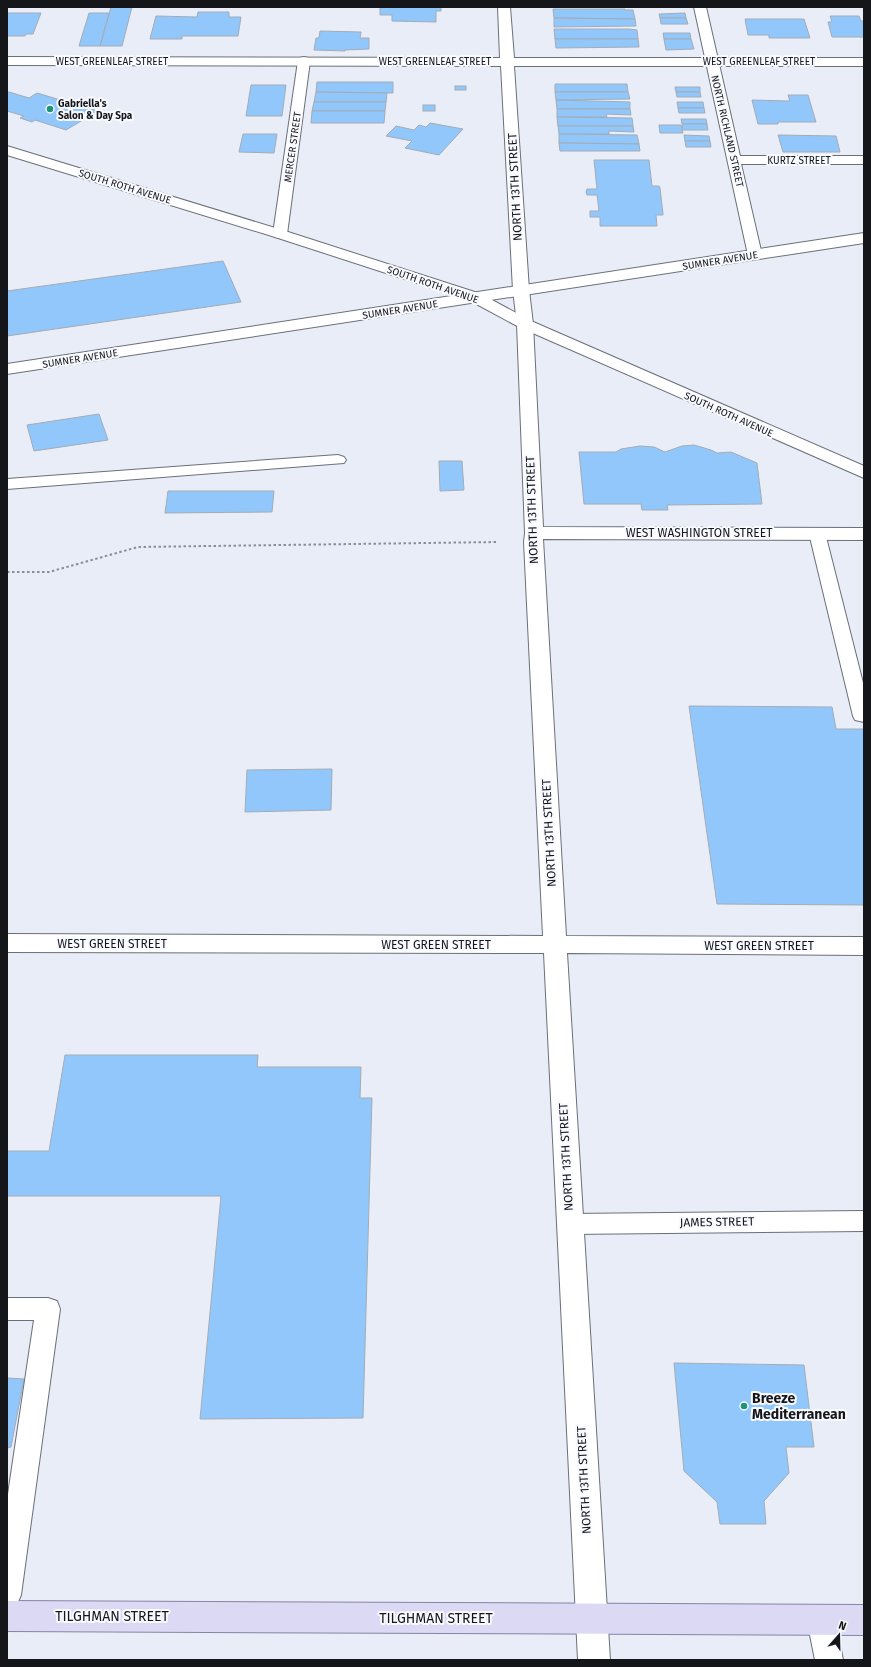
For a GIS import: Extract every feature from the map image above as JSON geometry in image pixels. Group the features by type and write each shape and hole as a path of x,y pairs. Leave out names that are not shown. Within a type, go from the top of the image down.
{"main road":[{"name":"TILGHMAN STREET","path":"7,1616 864,1620"}],"street":[{"name":"NORTH 13TH STREET","path":"504,7 521,290 525,324 533,537 569,1224 594,1660"},
{"name":"WEST GREENLEAF STREET","path":"7,60 864,62"},
{"name":"SOUTH ROTH AVENUE","path":"7,150 280,234 475,297 525,324 864,473"},
{"name":"SUMNER AVENUE","path":"7,369 864,238"},
{"name":"WEST WASHINGTON STREET","path":"533,537 817,533 864,534"},
{"name":"WEST GREEN STREET","path":"7,943 864,946"}],"lane":[{"name":"NORTH RICHLAND STREET","path":"700,7 755,255"},
{"name":"MERCER STREET","path":"280,234 304,61"},
{"name":"KURTZ STREET","path":"734,160 864,160"},
{"path":"7,484 338,460"},
{"path":"817,533 862,716 864,716"},
{"name":"JAMES STREET","path":"569,1224 864,1221"},
{"path":"7,1309 48,1309 7,1595"},
{"path":"821,1620 828,1660"}],"path":[{"path":"7,572 49,572 138,546 533,537"}],"building":[{"path":"111,7 132,7 122,46 100,46"},
{"path":"380,7 441,7 441,11 436,11 436,22 392,21 392,15 380,15"},
{"path":"553,9 625,9 633,10 635,19 554,18"},
{"path":"198,12 229,12 229,17 241,17 238,36 182,36 182,39 150,39 156,16 197,17"},
{"path":"7,13 41,13 33,34 26,34 25,36 7,36"},
{"path":"89,13 109,13 100,46 79,46"},
{"path":"685,13 686,18 660,18 659,14"},
{"path":"830,16 859,16 861,21 864,21 864,37 832,37 828,22 832,22"},
{"path":"554,18 635,19 636,26 554,27"},
{"path":"660,18 686,18 688,24 661,24"},
{"path":"745,19 804,19 810,38 769,38 769,35 748,35"},
{"path":"554,29 629,29 637,30 638,39 555,39"},
{"path":"320,31 361,32 360,38 369,38 369,49 345,51 314,50 316,38 319,38"},
{"path":"663,33 690,33 691,39 664,39"},
{"path":"555,39 638,39 639,47 556,48"},
{"path":"664,39 691,39 694,49 666,50"},
{"path":"317,82 393,82 393,93 316,92"},
{"path":"555,84 627,84 628,92 555,92"},
{"path":"251,85 286,85 282,116 246,116"},
{"path":"455,86 466,86 466,90 455,90"},
{"path":"675,87 700,87 700,92 676,92"},
{"name":"Gabriella's Salon & Day Spa","path":"9,92 29,98 37,93 98,111 66,130 35,120 32,122 20,118 24,116 7,111 7,93"},
{"path":"316,92 387,93 386,102 314,102"},
{"path":"555,92 628,92 630,99 556,100"},
{"path":"676,92 700,92 701,97 677,97"},
{"path":"788,95 808,95 816,122 778,122 778,124 758,124 752,100 790,101"},
{"path":"556,100 630,102 630,109 557,109"},
{"path":"314,102 386,102 385,111 312,111"},
{"path":"677,102 703,102 704,108 678,108"},
{"path":"423,105 435,105 435,111 423,111"},
{"path":"678,108 704,108 705,113 679,113"},
{"path":"557,109 630,109 631,115 606,114 607,117 557,117"},
{"path":"312,111 385,111 384,123 311,123"},
{"path":"557,117 632,118 633,126 558,126"},
{"path":"681,119 706,119 707,124 682,124"},
{"path":"430,123 463,129 439,155 405,148 412,141 386,136 396,126 414,130 419,125 426,127"},
{"path":"682,124 707,124 708,130 683,130"},
{"path":"659,125 681,125 683,133 660,133"},
{"path":"558,126 633,126 634,132 609,131 609,134 559,134"},
{"path":"243,134 277,134 274,153 239,152"},
{"path":"559,134 637,135 639,144 559,143"},
{"path":"684,135 709,136 710,141 685,141"},
{"path":"778,135 836,136 840,152 783,152"},
{"path":"685,141 710,141 711,147 686,147"},
{"path":"559,143 639,144 640,151 560,151"},
{"path":"594,160 649,160 652,186 659,186 660,188 663,215 656,215 657,226 600,226 600,217 590,217 590,211 599,211 597,195 587,195 586,192 587,189 597,189"},
{"path":"223,261 241,302 7,336 7,291"},
{"path":"99,414 108,440 34,451 27,425"},
{"path":"694,445 717,453 731,452 757,463 762,504 667,505 668,510 642,510 641,504 584,504 579,452 616,452 621,449 640,446 654,447 665,452 682,446"},
{"path":"439,461 462,461 464,490 440,491"},
{"path":"168,491 274,491 272,512 165,513"},
{"path":"689,706 832,707 836,729 864,729 864,905 717,904"},
{"path":"332,769 331,810 245,812 247,770"},
{"path":"65,1055 258,1055 257,1067 361,1067 360,1098 372,1098 363,1418 200,1419 221,1196 7,1196 7,1151 49,1151"},
{"name":"Breeze Mediterranean","path":"674,1363 804,1365 814,1447 786,1447 789,1473 764,1501 766,1524 720,1524 717,1502 684,1471"},
{"path":"7,1378 24,1379 11,1447 7,1448"}],"place":[{"name":"Gabriella's Salon & Day Spa","path":"50,109"},
{"name":"Breeze Mediterranean","path":"744,1406"}]}
